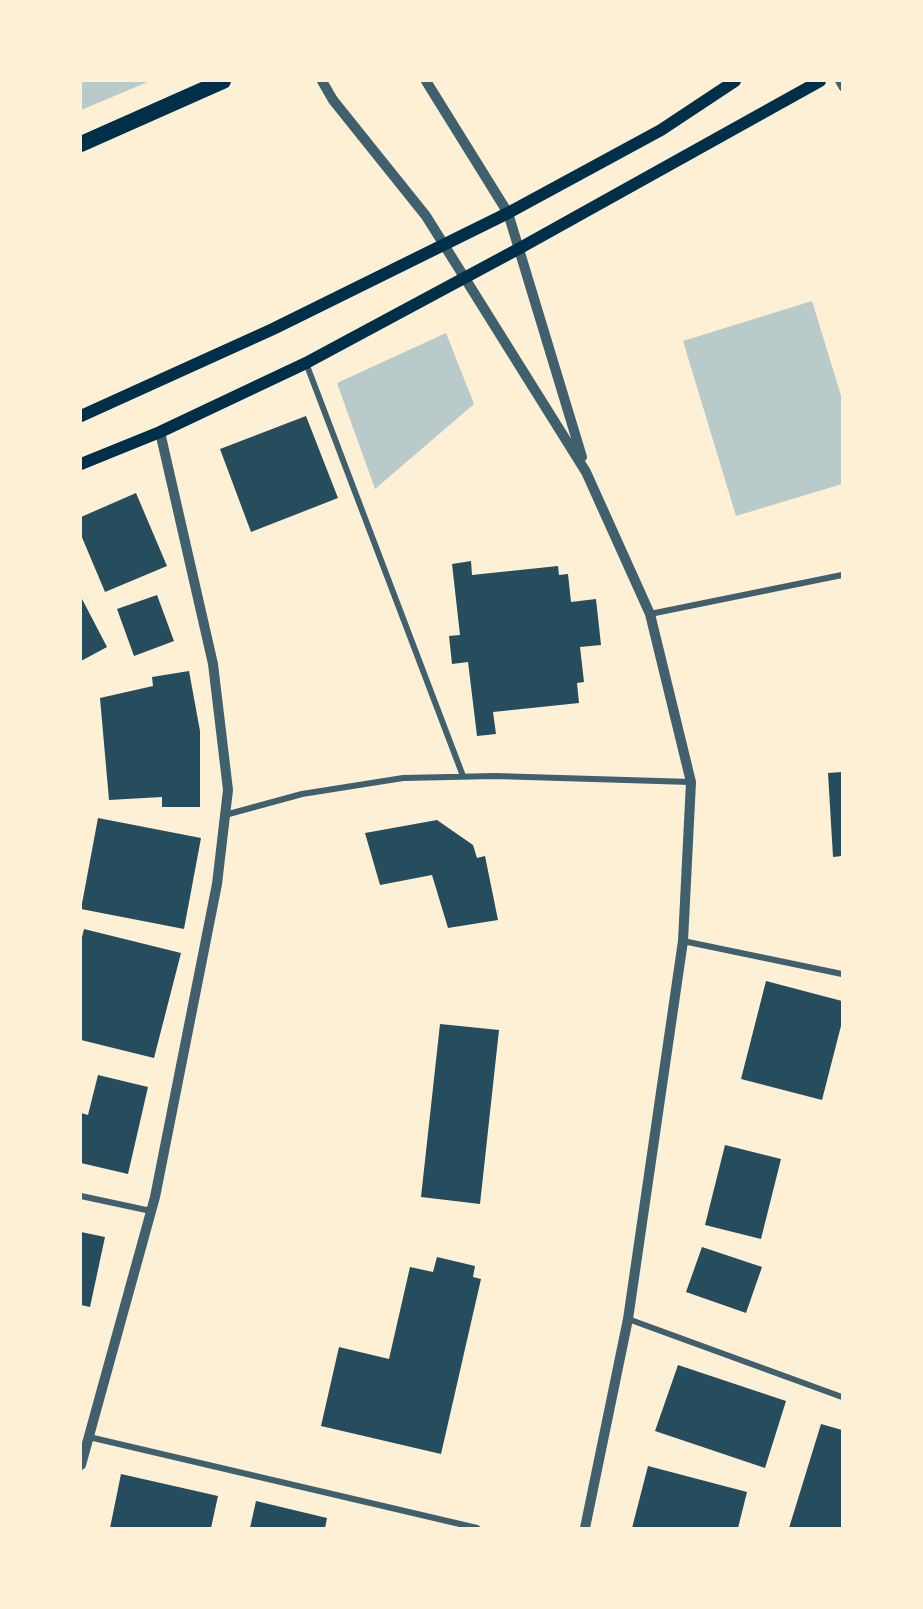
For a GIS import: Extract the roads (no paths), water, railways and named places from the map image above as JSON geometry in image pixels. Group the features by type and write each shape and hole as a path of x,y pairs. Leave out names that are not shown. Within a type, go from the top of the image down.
{"highway":[{"path":"81,144 223,81"}],"main road":[{"path":"81,416 273,329 508,213 661,130 735,81"},
{"path":"81,464 160,432 306,363 464,276 520,248 820,81"}],"street":[{"path":"322,81 333,100 426,216 586,472 650,614 691,783 683,941 628,1319 585,1528"},
{"path":"426,81 508,213 586,472"},
{"path":"838,81 842,88"},
{"path":"306,363 463,776"},
{"path":"81,1465 151,1211 217,884 228,790 213,664 160,432"},
{"path":"650,614 842,575"},
{"path":"225,815 302,794 403,778 463,776 691,783"},
{"path":"683,941 842,974"},
{"path":"81,1196 151,1211"},
{"path":"628,1319 842,1396"},
{"path":"89,1437 477,1528"}]}
